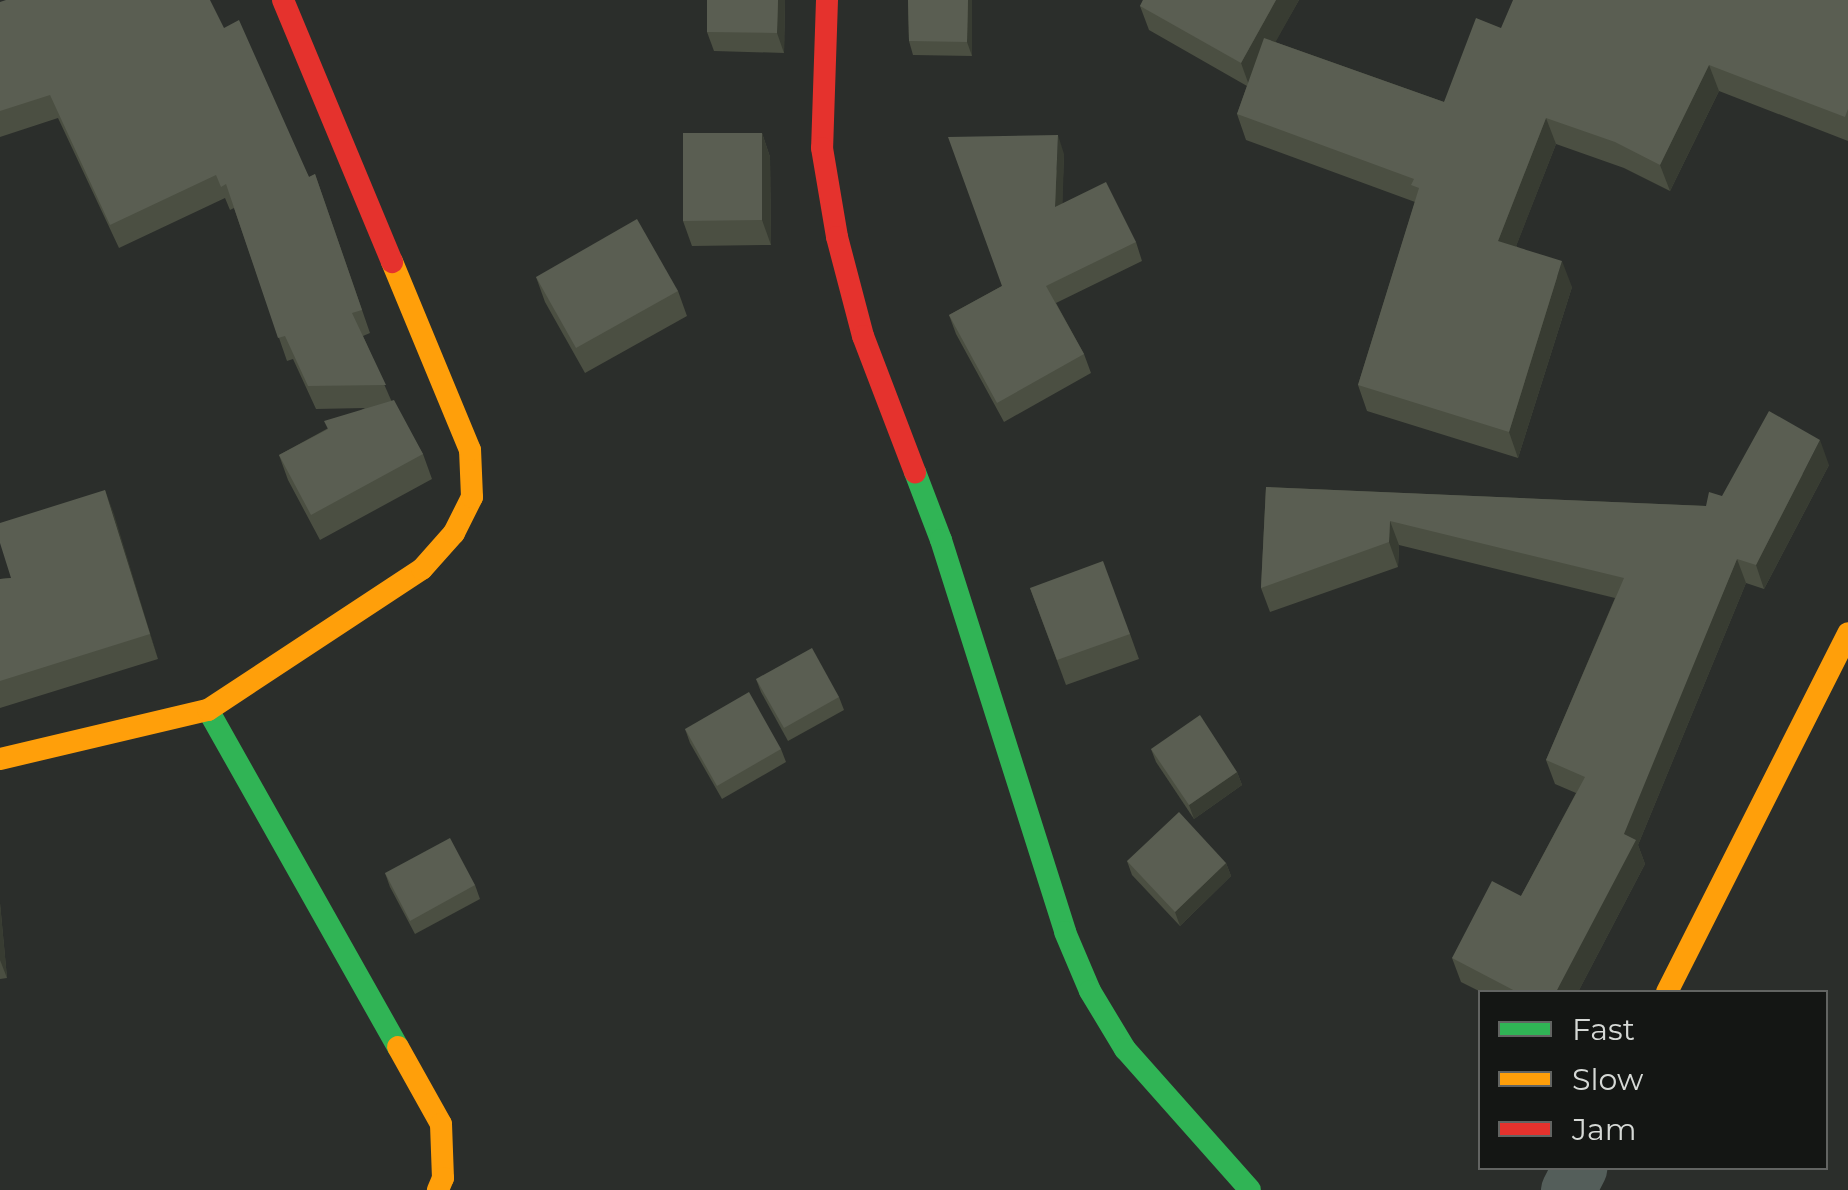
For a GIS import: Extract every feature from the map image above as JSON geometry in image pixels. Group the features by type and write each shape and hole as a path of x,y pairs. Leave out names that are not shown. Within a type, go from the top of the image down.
{"street":[{"path":"0,759 208,710 422,569 454,533 472,497 470,450 283,0"},
{"path":"826,0 822,148 837,237 864,336 941,540 1065,932 1090,992 1125,1049 1250,1190"},
{"path":"1668,990 1848,634"},
{"path":"208,710 441,1124 444,1178 438,1190"}],"building":[{"path":"210,0 224,28 239,20 309,177 315,174 362,310 352,313 386,385 308,386 285,336 278,338 226,184 221,187 216,175 110,225 50,95 0,111 0,2"},
{"path":"707,0 778,0 777,33 707,32"},
{"path":"908,0 968,0 967,42 909,41"},
{"path":"1143,0 1276,0 1241,63 1140,6"},
{"path":"1513,0 1848,0 1848,109 1845,117 1709,65 1660,165 1615,142 1546,118 1498,241 1562,261 1509,432 1358,385 1419,188 1411,185 1414,179 1237,114 1264,38 1444,102 1476,18 1501,28"},
{"path":"683,133 762,133 762,220 683,221"},
{"path":"1058,135 1055,207 1106,182 1136,242 1046,286 1084,354 997,403 949,315 1002,286 948,137"},
{"path":"637,219 678,291 576,348 536,277"},
{"path":"394,400 423,454 311,515 279,455 328,429 324,421"},
{"path":"1769,411 1820,440 1756,565 1737,559 1624,834 1636,840 1557,990 1513,990 1452,958 1492,881 1521,896 1585,777 1546,760 1624,578 1390,521 1389,542 1261,588 1266,487 1706,506 1709,492 1722,496"},
{"path":"105,490 150,634 0,681 0,579 11,578 0,543 0,523"},
{"path":"1103,561 1130,634 1057,660 1030,588"},
{"path":"812,648 839,697 784,728 756,679"},
{"path":"749,692 781,749 717,786 685,729"},
{"path":"1200,715 1237,772 1189,805 1151,749"},
{"path":"1179,812 1226,863 1175,912 1127,861"},
{"path":"450,838 475,885 410,921 385,873"}],"traffic: fast":[{"path":"915,472 941,540 1065,932 1090,991 1125,1049 1250,1190"},
{"path":"208,710 398,1047"}],"traffic: slow":[{"path":"0,759 208,710 422,569 454,533 472,497 470,450 392,262"},
{"path":"1668,990 1848,633"},
{"path":"398,1047 441,1124 443,1178 438,1190"}],"traffic: jam":[{"path":"283,0 392,262"},
{"path":"827,0 822,148 837,237 863,336 915,472"}]}
